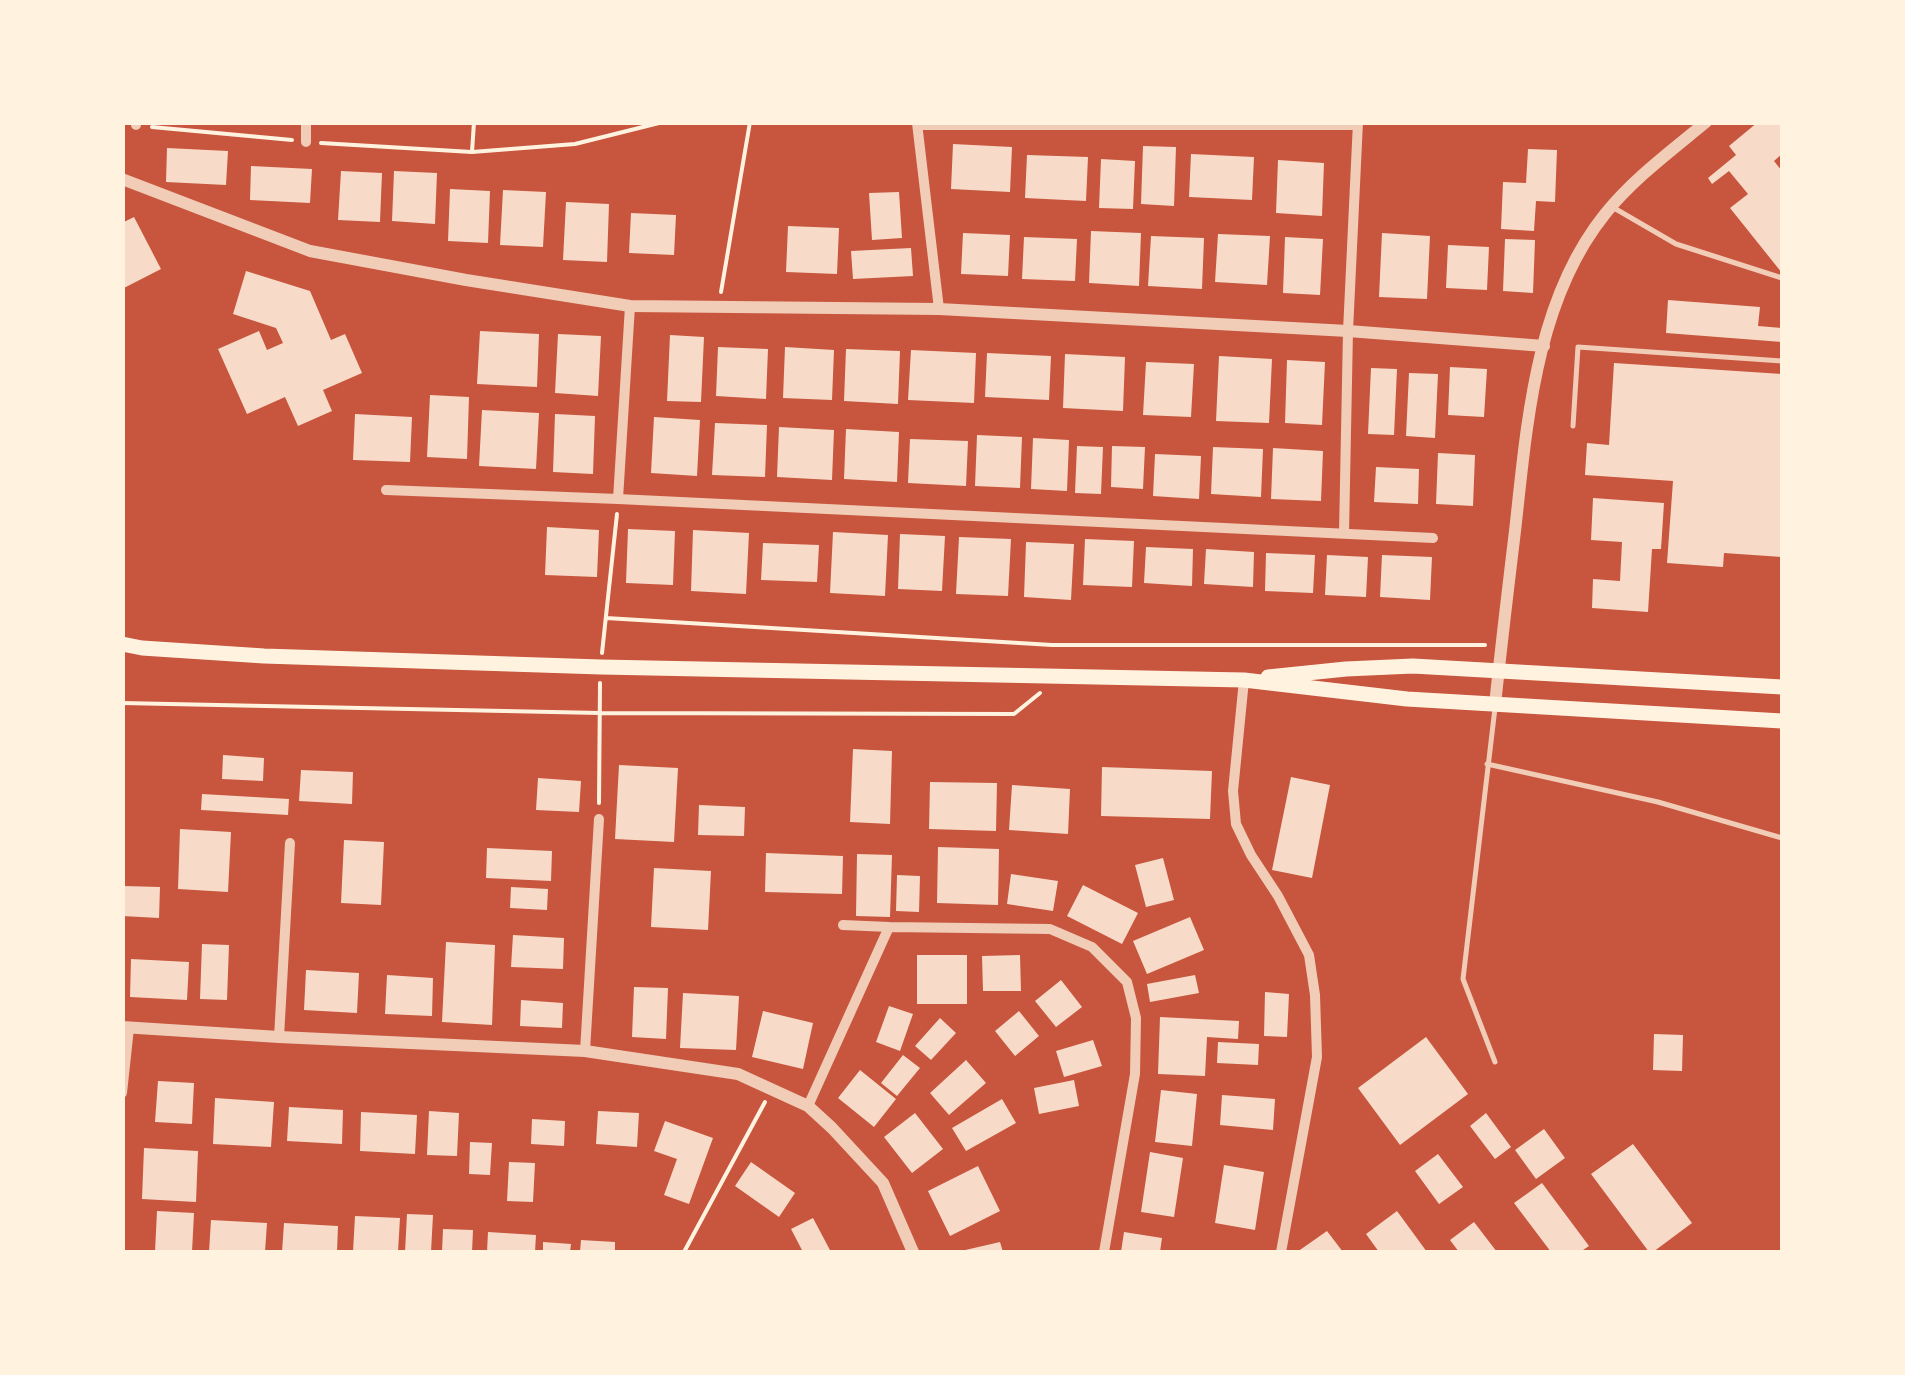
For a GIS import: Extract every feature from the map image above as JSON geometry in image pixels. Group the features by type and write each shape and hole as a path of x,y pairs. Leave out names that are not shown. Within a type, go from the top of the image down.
{"main road":[{"path":"122,644 284,657 1244,680 1390,697 1782,721"},
{"path":"1244,680 1413,666 1782,687"}],"street":[{"path":"306,122 306,142"},
{"path":"1495,704 1536,375 1568,274 1586,240 1612,207 1648,170 1706,122"},
{"path":"939,309 917,124 1358,124 1344,534"},
{"path":"122,179 310,251 630,306 939,309 1348,331 1544,346"},
{"path":"618,499 630,306"},
{"path":"386,490 1434,538"},
{"path":"1244,680 1234,790 1236,824 1309,955 1315,996 1317,1057 1281,1252"},
{"path":"585,1051 599,819"},
{"path":"279,1037 290,844"},
{"path":"843,925 1050,930 1092,948 1127,982 1136,1018 1135,1074 1104,1252"},
{"path":"808,1106 889,927"},
{"path":"122,1093 126,1028 585,1051 738,1074 808,1106 883,1183 914,1252"}],"lane":[{"path":"1612,207 1676,244 1782,278"},
{"path":"1573,426 1578,347 1782,361"},
{"path":"1495,704 1462,979 1495,1062"},
{"path":"1488,764 1658,802 1782,838"}],"path":[{"path":"472,152 474,122"},
{"path":"136,124 306,142 472,152 575,144 663,122"},
{"path":"718,307 750,122"},
{"path":"606,618 1052,645 1502,645"},
{"path":"122,703 600,712 1014,714 1063,676"},
{"path":"684,1252 772,1089"}],"building":[{"path":"1758,122 1782,122 1782,154 1774,161 1782,171 1782,273 1730,208 1748,194 1729,171 1712,184 1708,178 1736,155 1729,146"},
{"path":"953,144 1012,147 1010,192 951,189"},
{"path":"1143,146 1176,147 1174,206 1141,204"},
{"path":"167,148 228,151 226,185 166,182"},
{"path":"1528,149 1557,150 1555,202 1536,201 1534,231 1501,229 1503,182 1526,183"},
{"path":"1191,154 1254,157 1252,200 1189,197"},
{"path":"1027,155 1088,157 1086,201 1025,198"},
{"path":"1101,159 1135,161 1133,209 1099,208"},
{"path":"1278,160 1324,163 1322,216 1276,213"},
{"path":"251,166 312,169 310,203 250,200"},
{"path":"341,171 382,173 380,222 338,220"},
{"path":"394,171 437,173 435,224 392,221"},
{"path":"450,189 490,191 488,243 448,241"},
{"path":"503,190 546,192 543,247 500,245"},
{"path":"899,192 902,238 872,240 869,193"},
{"path":"566,202 609,204 607,262 563,260"},
{"path":"631,213 676,215 674,255 629,253"},
{"path":"134,217 161,269 122,289 122,223"},
{"path":"788,226 839,228 837,274 786,272"},
{"path":"1091,231 1141,233 1139,286 1089,283"},
{"path":"963,233 1010,235 1008,276 961,274"},
{"path":"1382,233 1430,236 1427,299 1379,297"},
{"path":"1218,234 1270,236 1267,285 1215,282"},
{"path":"1151,236 1204,238 1202,289 1148,286"},
{"path":"1024,237 1077,239 1075,281 1022,279"},
{"path":"1285,237 1323,239 1320,295 1283,293"},
{"path":"1505,239 1535,240 1533,293 1503,291"},
{"path":"1448,245 1489,247 1487,290 1446,288"},
{"path":"911,248 913,276 853,279 851,251"},
{"path":"246,271 310,291 331,340 345,334 362,373 323,390 332,411 298,426 285,397 247,414 218,349 259,331 267,350 283,343 276,328 233,314"},
{"path":"1668,300 1760,307 1758,326 1782,328 1782,342 1666,333"},
{"path":"480,331 539,334 537,387 477,384"},
{"path":"558,334 601,336 598,396 555,393"},
{"path":"670,335 704,337 701,402 667,401"},
{"path":"718,347 768,349 766,399 716,396"},
{"path":"785,347 834,350 832,400 783,398"},
{"path":"846,349 900,351 898,404 844,401"},
{"path":"911,350 976,353 974,403 908,400"},
{"path":"987,353 1051,356 1049,400 985,397"},
{"path":"1065,354 1125,357 1123,411 1063,408"},
{"path":"1219,356 1272,359 1269,423 1216,421"},
{"path":"1287,360 1325,362 1322,425 1285,423"},
{"path":"1146,362 1194,364 1191,417 1143,415"},
{"path":"1614,363 1782,374 1782,557 1724,553 1723,567 1667,563 1673,481 1585,475 1587,443 1609,445"},
{"path":"1450,367 1487,369 1484,417 1448,415"},
{"path":"1371,368 1397,369 1394,435 1368,434"},
{"path":"1409,373 1438,374 1435,438 1406,436"},
{"path":"430,395 469,397 467,459 427,457"},
{"path":"482,410 539,413 536,469 479,466"},
{"path":"355,414 412,417 410,462 353,460"},
{"path":"555,414 595,416 593,474 553,472"},
{"path":"654,417 700,420 697,476 651,473"},
{"path":"715,423 767,425 765,477 712,475"},
{"path":"779,427 834,430 832,480 777,477"},
{"path":"846,429 899,432 897,482 844,479"},
{"path":"977,435 1022,437 1020,488 975,486"},
{"path":"1033,438 1069,440 1067,491 1031,489"},
{"path":"910,439 968,441 966,486 908,483"},
{"path":"1077,446 1103,447 1101,494 1075,493"},
{"path":"1112,446 1145,447 1143,489 1111,487"},
{"path":"1213,447 1263,449 1261,497 1211,494"},
{"path":"1273,448 1323,451 1321,501 1271,499"},
{"path":"1438,453 1475,455 1473,506 1436,504"},
{"path":"1155,454 1201,456 1199,499 1153,496"},
{"path":"1376,467 1419,469 1418,504 1374,502"},
{"path":"1593,498 1664,503 1661,549 1652,549 1648,612 1592,608 1593,579 1620,581 1622,542 1591,540"},
{"path":"547,527 599,530 597,577 545,575"},
{"path":"628,529 675,531 673,585 626,583"},
{"path":"693,530 749,533 746,594 691,591"},
{"path":"833,532 888,535 885,596 830,593"},
{"path":"900,534 945,536 942,591 898,589"},
{"path":"959,537 1011,539 1008,596 956,594"},
{"path":"1085,539 1134,541 1132,587 1083,585"},
{"path":"1026,542 1074,544 1071,600 1024,597"},
{"path":"763,543 819,545 817,582 761,580"},
{"path":"1146,547 1193,549 1192,586 1144,583"},
{"path":"1206,549 1254,552 1253,587 1204,584"},
{"path":"1266,553 1315,555 1313,593 1265,591"},
{"path":"1327,555 1368,557 1366,597 1325,595"},
{"path":"1382,555 1432,557 1430,600 1380,597"},
{"path":"853,749 892,751 890,824 850,822"},
{"path":"223,755 264,758 263,781 222,779"},
{"path":"619,765 678,768 674,842 615,839"},
{"path":"1102,767 1212,771 1210,819 1101,816"},
{"path":"301,770 353,772 352,804 299,801"},
{"path":"1291,777 1330,785 1312,878 1272,870"},
{"path":"538,778 581,781 579,812 536,810"},
{"path":"930,782 997,783 996,831 929,829"},
{"path":"1012,785 1070,789 1068,834 1009,830"},
{"path":"202,794 289,799 288,815 201,810"},
{"path":"699,805 745,807 744,836 698,835"},
{"path":"180,829 231,832 228,892 178,889"},
{"path":"344,840 384,842 381,905 341,903"},
{"path":"938,847 999,849 998,905 937,903"},
{"path":"487,848 552,851 551,881 486,878"},
{"path":"766,853 843,856 842,894 765,892"},
{"path":"857,854 892,855 890,917 856,916"},
{"path":"1163,858 1174,900 1146,907 1135,865"},
{"path":"654,868 711,871 708,930 651,927"},
{"path":"1011,874 1058,881 1053,911 1007,904"},
{"path":"897,875 920,876 919,912 896,911"},
{"path":"1083,885 1138,913 1122,944 1067,916"},
{"path":"123,886 160,887 159,918 122,916"},
{"path":"511,887 548,889 547,910 510,908"},
{"path":"1190,917 1204,950 1147,974 1133,941"},
{"path":"513,935 564,938 563,969 511,967"},
{"path":"446,942 495,945 492,1025 442,1022"},
{"path":"202,944 229,945 227,1000 200,999"},
{"path":"917,955 967,955 967,1004 917,1004"},
{"path":"1020,955 1021,991 983,991 982,956"},
{"path":"131,959 189,962 187,1000 130,997"},
{"path":"306,970 359,973 357,1013 304,1010"},
{"path":"387,975 433,978 432,1016 385,1014"},
{"path":"1195,975 1199,993 1150,1002 1147,984"},
{"path":"1061,980 1082,1007 1056,1027 1035,1001"},
{"path":"634,987 668,988 666,1039 632,1037"},
{"path":"1265,992 1289,994 1287,1037 1264,1036"},
{"path":"683,993 739,996 736,1050 680,1048"},
{"path":"521,1000 563,1003 562,1028 520,1026"},
{"path":"889,1006 913,1014 900,1051 876,1042"},
{"path":"763,1011 813,1023 803,1069 752,1057"},
{"path":"1019,1011 1039,1036 1015,1056 995,1031"},
{"path":"1160,1017 1239,1021 1238,1039 1207,1037 1205,1076 1158,1074"},
{"path":"940,1018 956,1033 931,1060 915,1046"},
{"path":"1654,1034 1683,1035 1682,1071 1653,1070"},
{"path":"1426,1037 1468,1094 1400,1145 1358,1088"},
{"path":"1093,1040 1102,1066 1064,1077 1056,1051"},
{"path":"1218,1042 1259,1044 1258,1065 1217,1063"},
{"path":"903,1055 920,1068 897,1096 881,1083"},
{"path":"966,1060 986,1083 949,1115 930,1093"},
{"path":"860,1070 896,1099 874,1127 838,1098"},
{"path":"1074,1080 1079,1106 1039,1114 1034,1088"},
{"path":"158,1081 194,1083 192,1124 155,1122"},
{"path":"1161,1090 1197,1094 1192,1146 1155,1142"},
{"path":"1222,1095 1275,1099 1273,1130 1220,1125"},
{"path":"215,1098 274,1102 271,1147 213,1144"},
{"path":"1002,1099 1016,1123 966,1151 952,1128"},
{"path":"289,1107 343,1110 342,1144 287,1141"},
{"path":"429,1111 459,1113 457,1156 427,1155"},
{"path":"598,1111 639,1113 637,1147 596,1144"},
{"path":"361,1112 417,1115 415,1154 360,1151"},
{"path":"915,1113 943,1149 912,1173 884,1137"},
{"path":"1486,1113 1511,1147 1495,1159 1470,1126"},
{"path":"532,1119 565,1121 564,1146 531,1144"},
{"path":"665,1121 713,1138 689,1204 664,1195 677,1159 654,1151"},
{"path":"1544,1129 1565,1158 1536,1179 1515,1150"},
{"path":"470,1142 492,1143 490,1175 469,1174"},
{"path":"1633,1144 1692,1223 1653,1252 1649,1252 1591,1174"},
{"path":"144,1148 198,1151 196,1202 142,1199"},
{"path":"1150,1152 1183,1158 1174,1217 1141,1212"},
{"path":"1438,1154 1463,1187 1439,1204 1415,1171"},
{"path":"509,1162 535,1163 533,1202 507,1201"},
{"path":"751,1162 795,1193 779,1217 735,1186"},
{"path":"1224,1165 1264,1172 1255,1230 1215,1223"},
{"path":"978,1166 1000,1211 950,1236 928,1191"},
{"path":"1542,1183 1589,1246 1580,1252 1551,1252 1514,1203"},
{"path":"157,1211 194,1213 192,1252 155,1252"},
{"path":"1397,1211 1427,1252 1379,1252 1366,1234"},
{"path":"407,1214 433,1215 431,1252 405,1252"},
{"path":"355,1216 400,1218 398,1252 353,1252"},
{"path":"813,1218 831,1252 803,1252 791,1229"},
{"path":"211,1220 267,1223 265,1252 209,1252"},
{"path":"1474,1222 1497,1252 1459,1252 1450,1240"},
{"path":"284,1223 338,1226 337,1252 282,1252"},
{"path":"443,1229 473,1230 472,1252 442,1252"},
{"path":"1327,1231 1343,1252 1297,1252"},
{"path":"488,1232 536,1235 535,1252 487,1252"},
{"path":"1124,1232 1162,1238 1160,1252 1121,1252"},
{"path":"581,1240 615,1242 615,1252 580,1252"},
{"path":"543,1242 571,1244 570,1252 543,1252"},
{"path":"1000,1242 1003,1252 961,1252 961,1251"}]}
